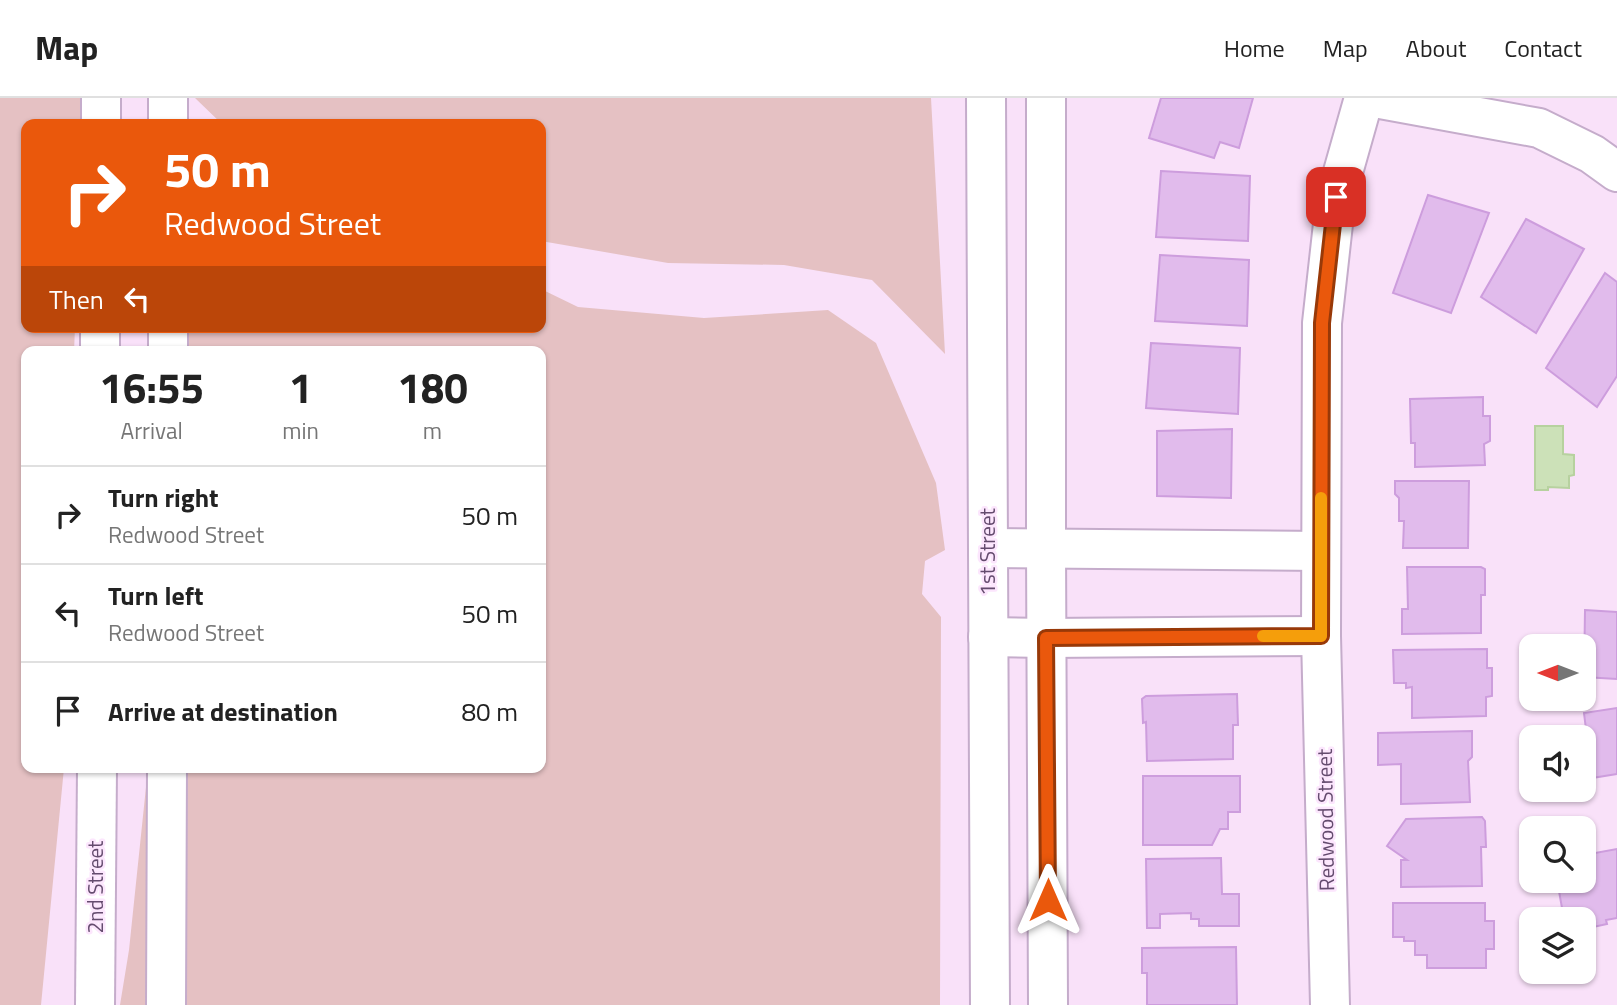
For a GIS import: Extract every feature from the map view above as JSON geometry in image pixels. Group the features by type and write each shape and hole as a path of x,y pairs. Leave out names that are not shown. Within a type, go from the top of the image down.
{"street":[{"path":"101,98 101,119"},
{"path":"168,98 168,119"},
{"name":"1st Street","path":"986,98 990,1005"},
{"path":"1046,98 1048,1005"},
{"name":"Redwood Street","path":"1330,1005 1321,636 1322,323 1336,197 1364,98"},
{"path":"1375,98 1539,128 1592,154 1617,172"},
{"path":"988,548 1321,551"},
{"path":"988,638 1321,636"},
{"name":"2nd Street","path":"95,1005 97,773"},
{"path":"166,1005 167,773"}],"shaded area":[{"path":"0,98 89,98 87,119 21,119 21,333 75,333 74,346 21,346 21,773 64,773 41,1005 0,1005"},
{"path":"195,98 931,98 945,354 872,280 784,265 668,263 546,242 546,119 217,119"},
{"path":"546,291 578,307 704,318 828,310 876,343 936,483 945,550 925,561 922,594 941,617 940,1005 120,1005 129,950 147,773 546,773 546,346 168,346 169,333 546,333"},
{"path":"1535,426 1563,426 1563,454 1574,455 1574,475 1569,476 1569,488 1548,487 1548,490 1535,490"}],"building":[{"path":"1161,98 1253,98 1239,148 1220,142 1214,158 1149,138"},
{"path":"1161,171 1250,176 1248,241 1156,237"},
{"path":"1428,195 1489,213 1451,313 1393,293"},
{"path":"1526,219 1584,249 1536,333 1481,297"},
{"path":"1160,255 1249,260 1247,326 1155,321"},
{"path":"1605,273 1617,282 1617,376 1597,407 1546,368"},
{"path":"1151,343 1240,348 1238,414 1146,408"},
{"path":"1483,397 1483,416 1490,416 1490,441 1484,444 1485,465 1415,467 1415,443 1411,443 1410,399"},
{"path":"1232,429 1231,498 1157,496 1157,431"},
{"path":"1395,481 1469,481 1468,548 1403,548 1404,521 1399,521 1399,498 1395,494"},
{"path":"1407,567 1485,569 1485,595 1481,595 1481,633 1402,634 1402,609 1408,609"},
{"path":"1585,610 1617,612 1617,679 1596,678 1596,634 1585,634"},
{"path":"1487,649 1487,668 1492,668 1492,696 1486,697 1486,716 1412,718 1412,687 1406,688 1406,683 1394,683 1393,650"},
{"path":"1237,694 1238,725 1233,725 1233,759 1147,761 1146,722 1143,723 1142,699 1146,696"},
{"path":"1617,708 1617,774 1596,777 1596,725 1585,725 1584,713"},
{"path":"1472,731 1472,757 1468,761 1470,802 1401,804 1401,764 1378,765 1378,733"},
{"path":"1143,776 1240,776 1240,812 1228,812 1228,829 1220,829 1212,845 1143,845"},
{"path":"1482,817 1485,821 1486,847 1481,847 1482,886 1401,887 1401,860 1407,860 1387,846 1406,819"},
{"path":"1617,849 1617,918 1606,920 1607,924 1596,926 1596,907 1562,907 1559,893 1596,893 1596,853"},
{"path":"1221,858 1222,894 1239,894 1239,926 1199,926 1199,919 1191,919 1191,913 1160,914 1160,928 1147,928 1146,859"},
{"path":"1393,903 1485,903 1485,921 1494,921 1494,949 1486,949 1486,968 1427,968 1427,955 1415,955 1415,941 1393,937"},
{"path":"1236,947 1237,1005 1147,1005 1147,973 1142,973 1142,948"}],"slow traffic":[{"path":"1263,636 1321,636 1321,498"}],"route":[{"path":"1048,900 1046,638 1321,636 1322,323 1336,197"}]}
